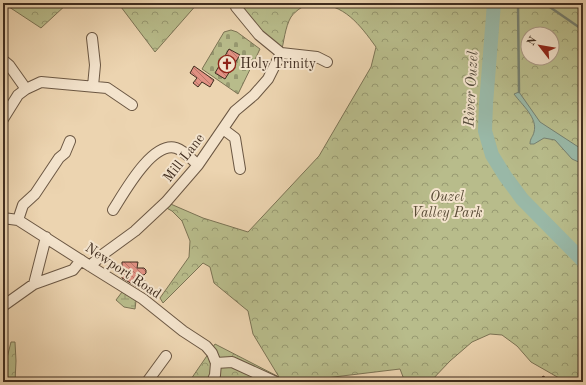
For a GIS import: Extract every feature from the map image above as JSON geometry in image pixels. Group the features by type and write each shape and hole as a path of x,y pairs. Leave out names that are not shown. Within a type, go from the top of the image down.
{"street":[{"path":"236,7 259,35 281,53 317,57 327,62"},
{"path":"92,38 94,65 92,86"},
{"name":"Mill Lane","path":"90,266 102,255 135,231 163,206 198,165 235,111 254,95 268,78 281,53"},
{"path":"3,60 9,65 26,89"},
{"path":"3,118 15,99 26,89 41,82 106,88 132,104"},
{"path":"223,129 235,138 240,169"},
{"path":"18,220 23,205 36,194 59,158 65,153 70,142"},
{"path":"112,210 141,167 157,153 166,149 175,148 185,153 198,165"},
{"name":"Newport Road","path":"3,218 18,220 143,299 183,331 206,346 212,353 216,363"},
{"path":"34,284 46,237"},
{"path":"3,306 34,284 72,270 81,260"},
{"path":"147,382 166,356"},
{"path":"212,382 215,375 216,363 232,362 276,382"}],"green space":[{"path":"3,3 68,3 41,28"},
{"path":"118,3 198,3 155,52"},
{"name":"Ouzel Valley Park","path":"231,3 583,3 583,382 566,382 531,362 517,346 502,335 490,334 472,342 450,361 430,382 405,382 400,369 317,379 316,382 289,382 283,379 286,382 189,382 215,344 279,377 253,334 248,311 214,283 210,267 203,263 163,303 160,298 189,257 190,241 182,221 172,211 163,206 166,202 203,218 248,232 319,156 371,67 376,47 357,23 343,11 334,7 314,4 307,5 295,12 289,21 281,53"},
{"path":"231,30 237,32 260,49 238,94 202,69 224,32"},
{"path":"122,292 127,293 136,301 135,309 124,307 116,300"},
{"path":"11,342 15,342 15,382 3,382 3,374"}],"shaded area":[{"path":"519,92 540,122 583,150 583,164 572,159 555,140 544,138 534,144 530,144 535,127 534,122 532,117 514,94"}],"building":[{"name":"Holy Trinity","path":"229,49 240,55 225,79 215,73"},
{"path":"194,66 214,80 210,87 202,82 198,87 193,83 197,78 190,73"},
{"path":"122,262 138,262 137,268 144,268 146,270 144,275 140,275 145,280 139,288 122,278"},
{"path":"543,376 553,382 539,382"}],"waterway":[{"name":"River Ouzel","path":"494,3 485,131 492,155 522,199 583,261"},
{"path":"518,3 519,92"},
{"path":"544,3 583,30"}],"place":[{"name":"Holy Trinity","path":"227,64"}]}
